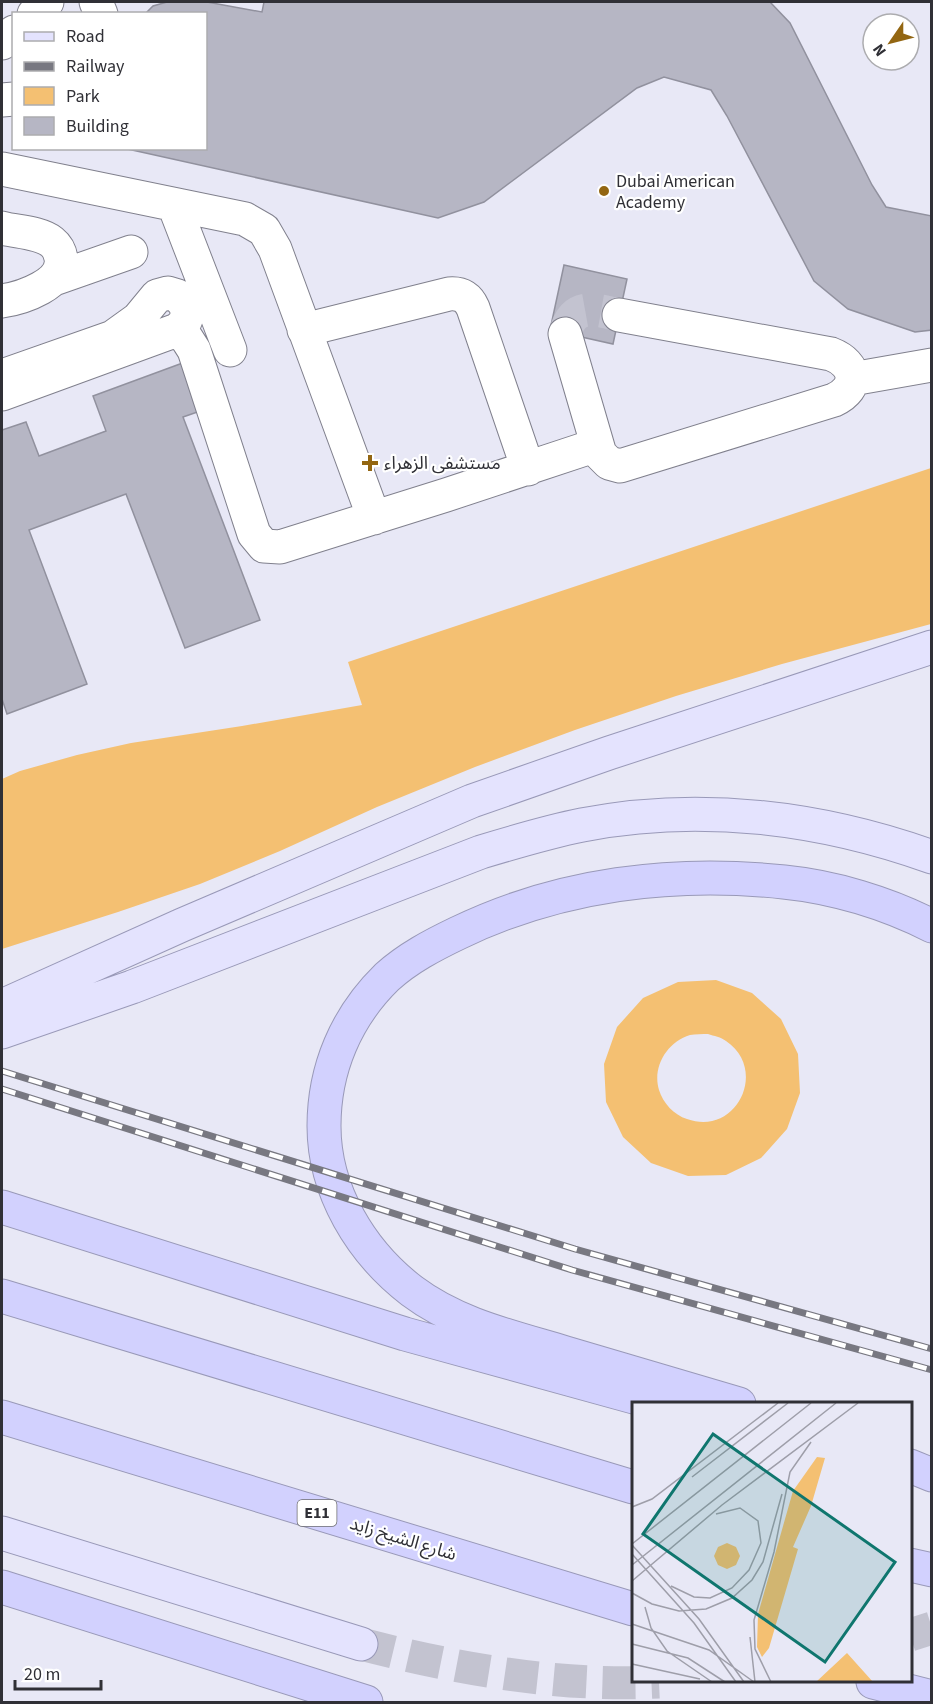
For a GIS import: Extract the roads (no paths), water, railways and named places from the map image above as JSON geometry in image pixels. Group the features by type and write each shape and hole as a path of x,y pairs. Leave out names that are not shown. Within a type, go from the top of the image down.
{"highway":[{"path":"732,1402 487,1329 436,1307 391,1274 372,1253 343,1208 333,1185 324,1135 324,1109 327,1084 337,1052 356,1014 371,994 409,960 472,927 559,896 603,887 695,878 788,882 833,891 878,904 932,926"},
{"path":"2,1207 405,1334 652,1402"},
{"path":"2,1296 632,1487"},
{"name":"شارع الشيخ زايد","path":"2,1417 632,1609"},
{"path":"912,1469 932,1475"},
{"path":"912,1565 932,1570"},
{"path":"2,1587 366,1702"}],"main road":[{"path":"2,1006 182,924 472,801 609,753 916,656 932,647"},
{"path":"2,1032 59,1014 142,983 481,852 531,836 583,825 635,817 688,814 741,815 846,830 932,857"},
{"path":"2,1533 361,1644"}],"lane":[{"path":"2,169 245,219 264,230 270,239 304,330 366,520"},
{"path":"182,206 237,348"},
{"path":"245,219 366,520"},
{"path":"2,228 45,238 53,243 62,261 54,279"},
{"path":"2,301 46,285 54,279 131,252"},
{"path":"2,376 113,337 138,319 157,296 168,293 178,296 185,304 183,322"},
{"path":"304,330 449,294 457,293 464,296 473,308 528,469"},
{"path":"565,334 600,454 609,463 620,466 834,400 843,396 849,389 852,379 850,368 842,358 831,354 619,315"},
{"path":"2,394 183,322 198,322 204,333 280,547 597,445"},
{"path":"852,379 932,365"}],"tunnel":[{"path":"565,334 573,317 579,312 593,310 619,315"},
{"path":"912,1634 932,1628"},
{"path":"361,1644 434,1661 509,1674 583,1682 632,1683"}],"railway":[{"path":"2,1071 575,1249 932,1349"},
{"path":"2,1089 572,1270 932,1370"}],"place":[{"name":"Dubai American Academy","path":"604,191"},
{"name":"مستشفى الزهراء","path":"370,463"}]}
